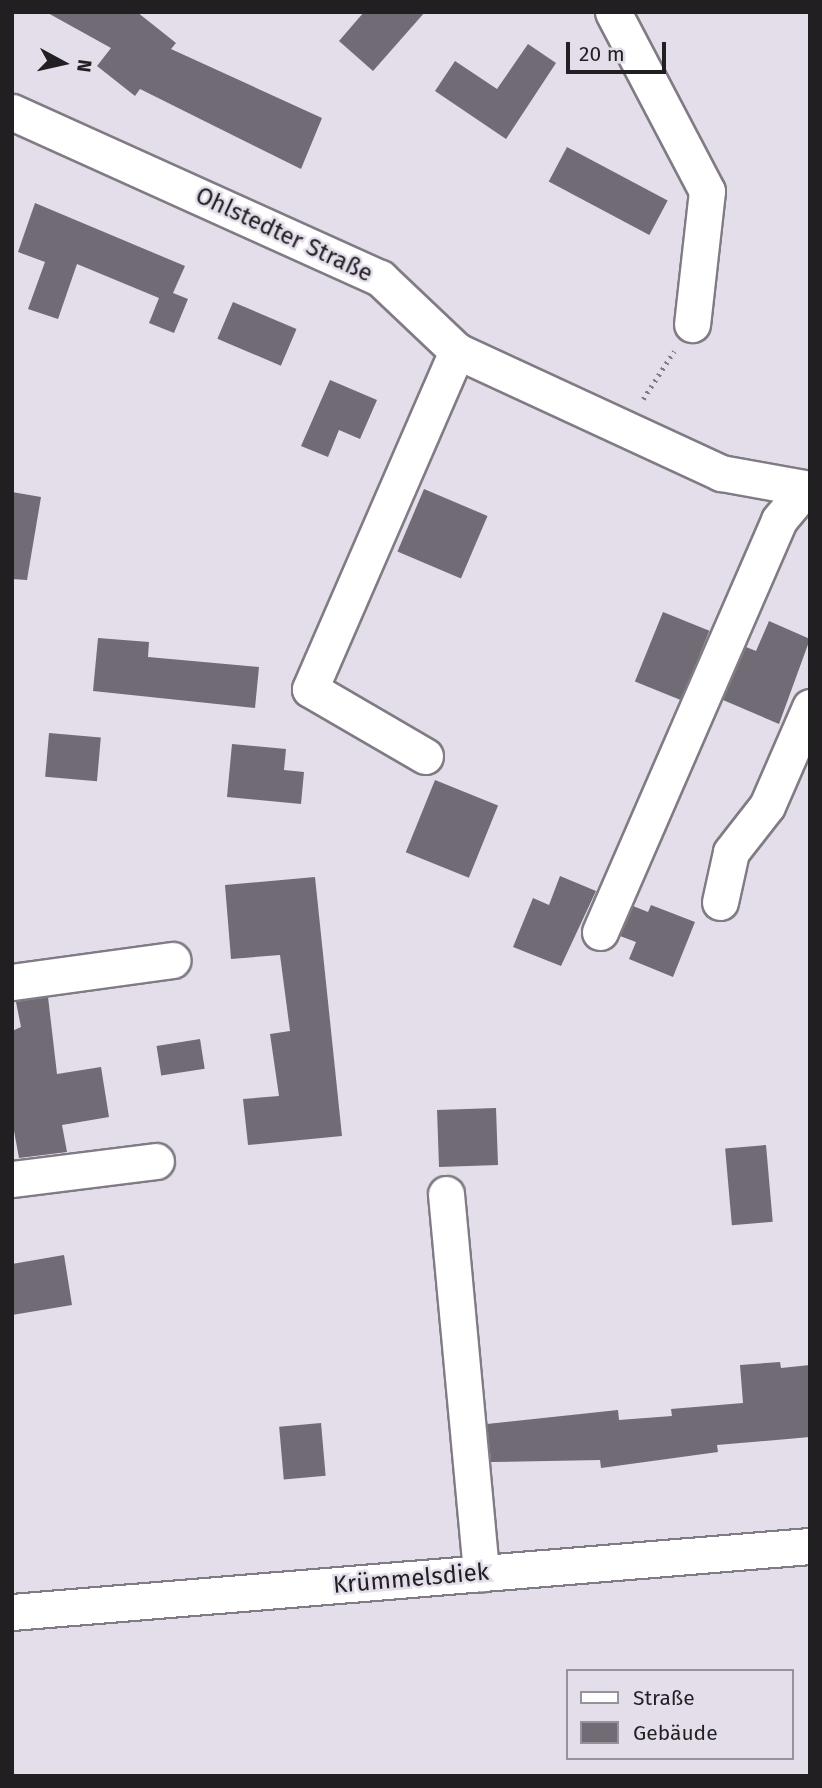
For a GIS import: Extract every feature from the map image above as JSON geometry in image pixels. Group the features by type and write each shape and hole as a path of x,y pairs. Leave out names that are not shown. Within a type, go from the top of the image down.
{"street":[{"path":"613,12 707,191 692,324"},
{"name":"Ohlstedter Straße","path":"12,112 380,278 457,351 721,473 807,489"},
{"path":"425,756 310,689 457,351"},
{"path":"600,932 779,520 807,489"},
{"path":"720,902 731,852 767,806 810,707"},
{"path":"12,982 172,960"},
{"path":"12,1179 156,1161"},
{"path":"446,1194 481,1573"},
{"name":"Krümmelsdiek","path":"12,1612 810,1546"}],"path":[{"path":"625,428 692,324"}],"building":[{"path":"46,12 137,12 176,43 171,49 322,118 301,169 140,89 135,96 97,66 111,48"},
{"path":"364,12 425,12 373,71 339,41"},
{"path":"528,44 556,63 506,139 435,91 455,61 497,89"},
{"path":"567,147 668,201 649,235 549,181"},
{"path":"35,203 185,266 173,293 188,299 174,333 149,323 159,298 77,264 58,319 28,309 45,262 18,252"},
{"path":"233,302 297,329 281,366 217,339"},
{"path":"330,380 377,400 360,439 339,430 328,457 301,446"},
{"path":"424,489 488,516 461,579 397,552"},
{"path":"12,492 41,497 27,580 12,579"},
{"path":"663,612 709,631 681,700 635,682"},
{"path":"769,621 810,639 779,724 723,700 746,647 756,651"},
{"path":"98,638 149,642 148,657 259,667 255,708 93,691"},
{"path":"49,733 101,738 97,781 45,777"},
{"path":"232,744 286,749 284,770 304,772 301,804 227,797"},
{"path":"435,780 498,805 469,878 406,852"},
{"path":"560,876 596,891 561,966 513,947 533,898 549,905"},
{"path":"315,877 342,1136 248,1145 243,1099 279,1096 270,1034 290,1031 280,955 231,959 225,885"},
{"path":"651,905 695,922 673,977 629,959 636,942 620,936 633,906 648,912"},
{"path":"48,997 57,1074 101,1067 109,1117 62,1125 67,1152 19,1158 12,1120 12,1031 21,1027 16,1002"},
{"path":"200,1039 205,1069 161,1076 157,1046"},
{"path":"496,1108 498,1165 439,1167 437,1110"},
{"path":"766,1145 773,1222 732,1225 725,1149"},
{"path":"64,1255 72,1305 12,1315 12,1264"},
{"path":"780,1362 781,1368 810,1365 810,1437 717,1445 718,1452 601,1468 600,1460 491,1462 487,1424 618,1410 619,1420 672,1416 671,1409 743,1403 740,1365"},
{"path":"321,1423 326,1476 284,1479 279,1427"}]}
